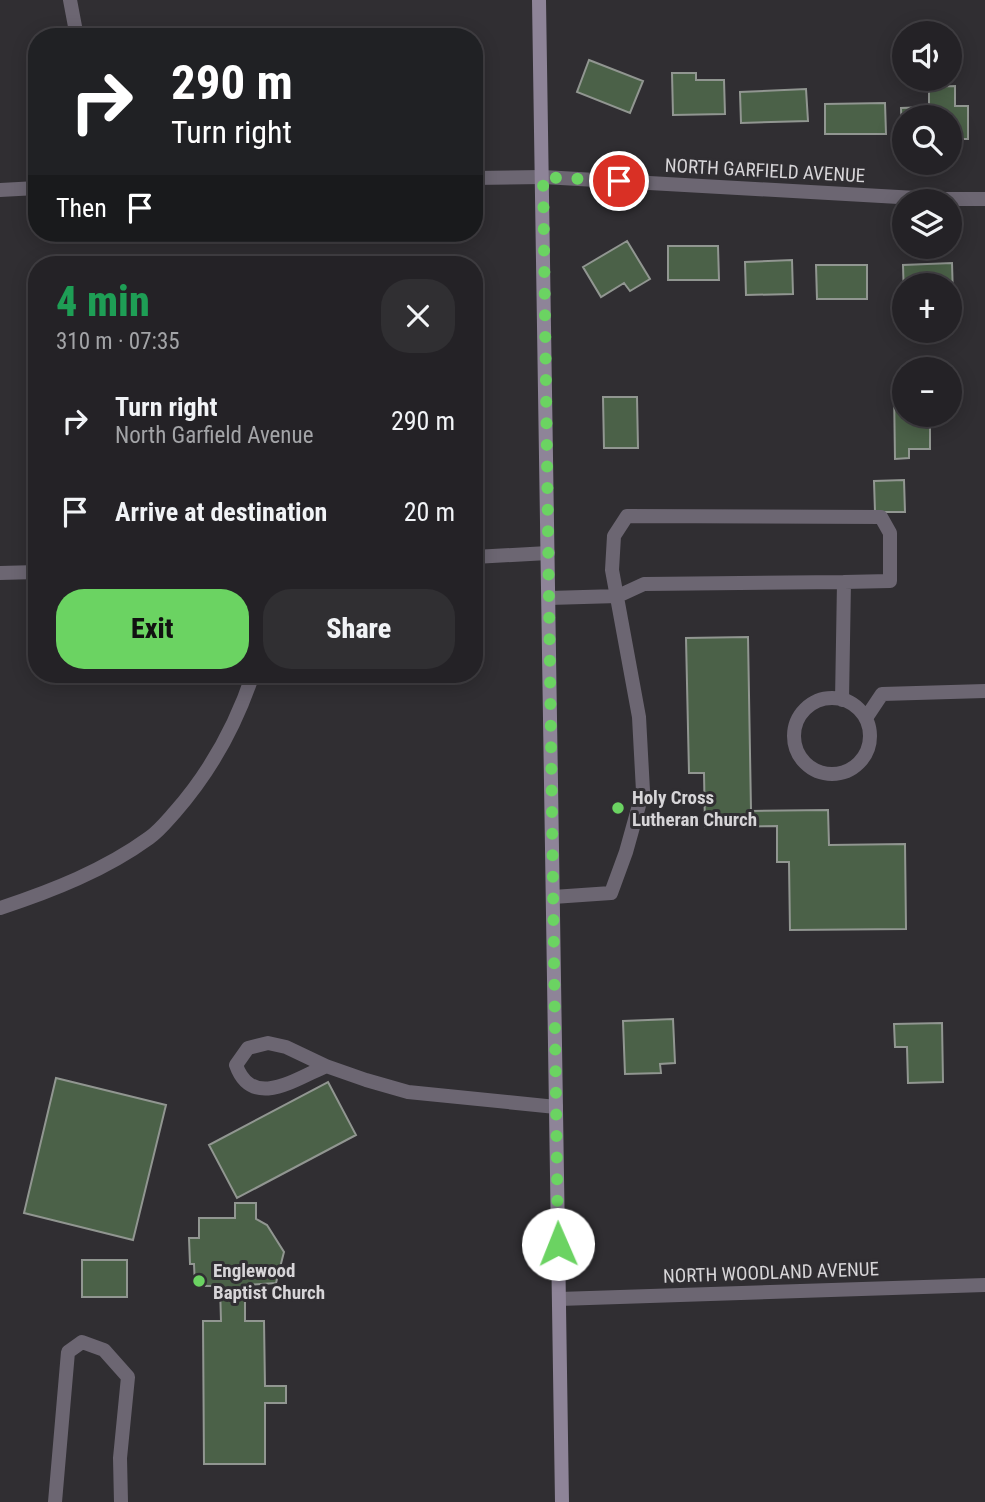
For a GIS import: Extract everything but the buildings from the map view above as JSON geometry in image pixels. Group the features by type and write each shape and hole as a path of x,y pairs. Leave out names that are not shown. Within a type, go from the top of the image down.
{"main road":[{"path":"539,0 562,1502"}],"street":[{"path":"70,0 75,28"},
{"name":"NORTH GARFIELD AVENUE","path":"483,178 543,177 934,199 985,199"},
{"path":"0,190 28,188"},
{"path":"549,598 618,596 644,584 890,581 890,533 881,517 627,516 614,536 612,570 618,596 625,651 639,717 643,791 611,893 554,897"},
{"path":"483,556 548,553"},
{"path":"0,573 28,572"},
{"path":"842,700 845,582"},
{"path":"0,908 40,895 93,871 150,838 188,797 210,767 229,735 249,683"},
{"path":"866,718 882,694 985,691"},
{"path":"822,699 842,700 858,708 866,718 870,742 859,764 849,771 824,774 803,761 797,751 794,738 801,714 822,699"},
{"path":"326,1066 289,1082 260,1090 241,1079 236,1065 248,1048 268,1042 286,1047 326,1066 408,1092 556,1107"},
{"name":"NORTH WOODLAND AVENUE","path":"559,1298 985,1285"},
{"path":"55,1502 68,1352 82,1342 104,1350 128,1377 120,1458 121,1502"}],"place":[{"name":"Holy Cross Lutheran Church","path":"618,808"},
{"name":"Englewood Baptist Church","path":"199,1281"}],"route":[{"path":"558,1244 543,177 619,181"}]}
